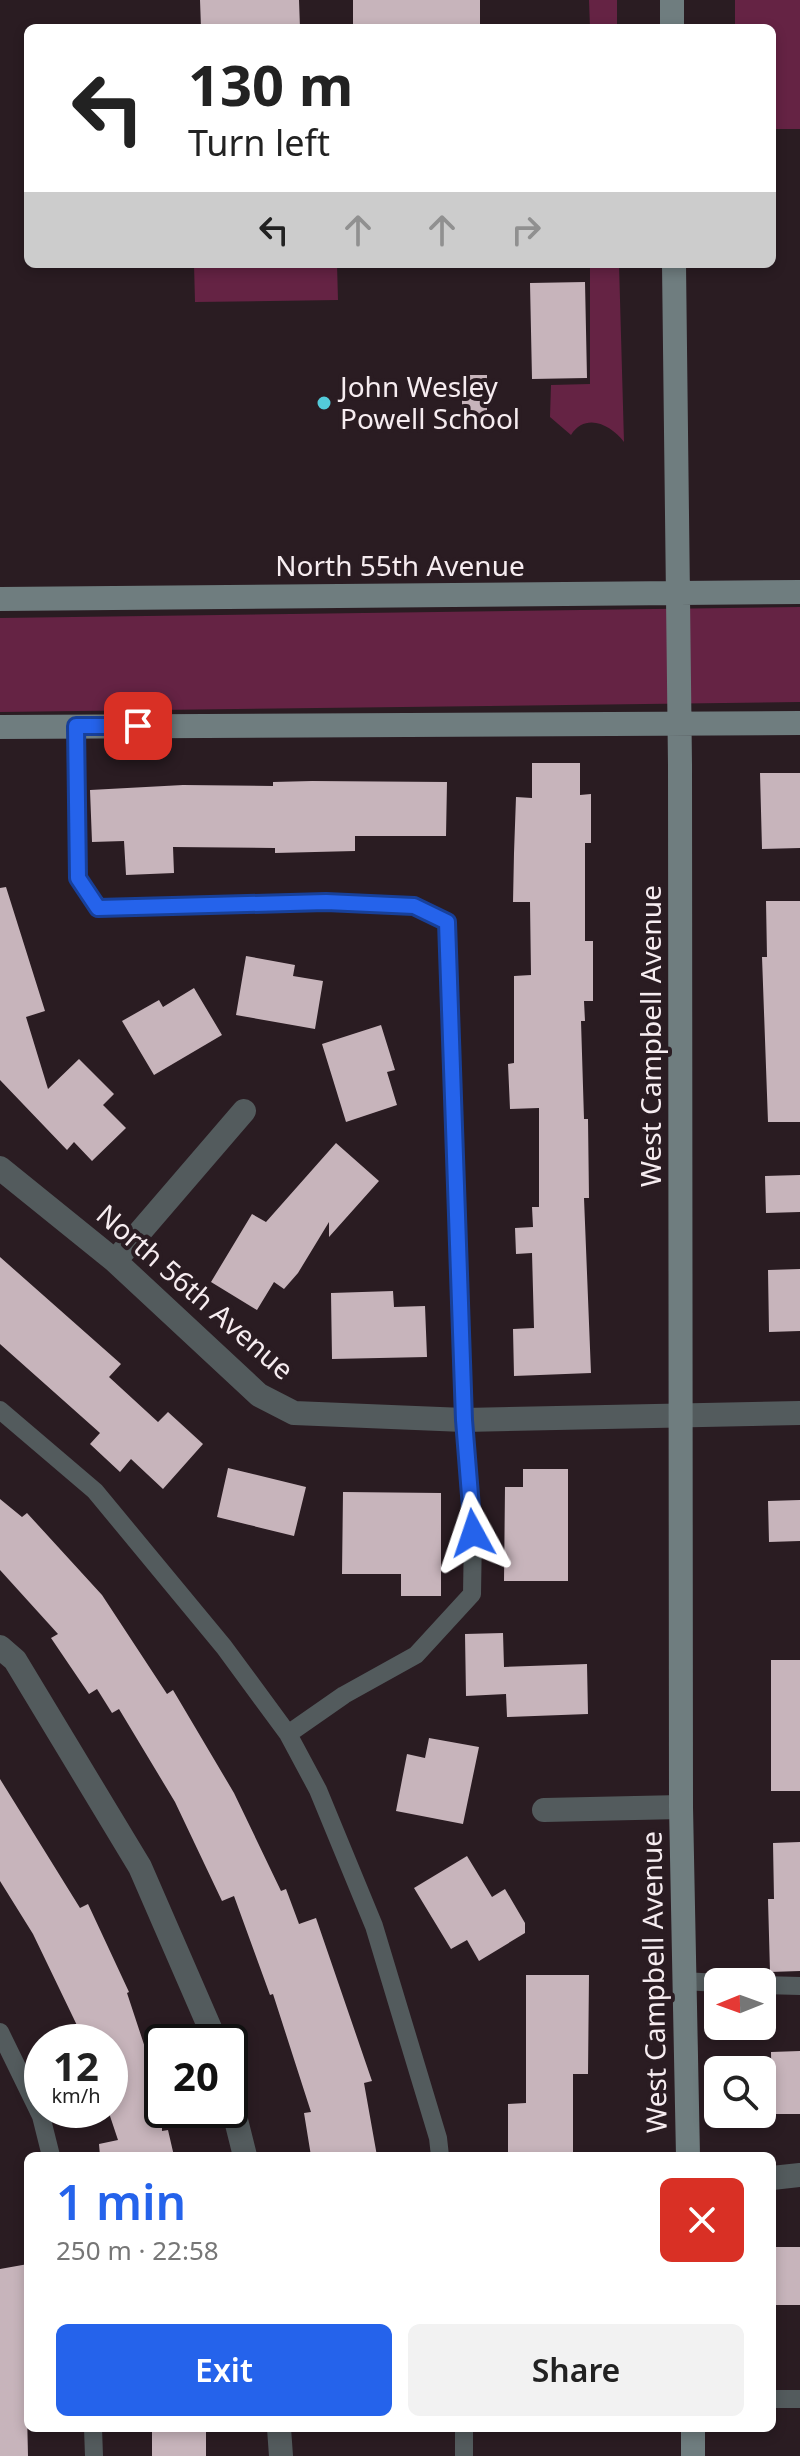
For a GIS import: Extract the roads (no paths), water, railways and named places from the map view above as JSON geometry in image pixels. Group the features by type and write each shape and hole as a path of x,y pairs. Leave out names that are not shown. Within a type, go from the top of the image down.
{"street":[{"path":"672,0 672,24"},
{"name":"West Campbell Avenue","path":"674,268 683,1416 681,1807 688,2152"},
{"name":"North 55th Avenue","path":"0,599 800,592"},
{"path":"0,727 800,723"},
{"path":"115,1261 244,1111"},
{"name":"North 56th Avenue","path":"0,1168 115,1261 259,1395 294,1413 464,1420 800,1413"},
{"path":"0,1647 15,1660 140,1867 208,2024"},
{"name":"West Campbell Avenue","path":"544,1810 681,1807"},
{"path":"238,2128 244,2152"},
{"path":"776,2178 800,2175"},
{"path":"279,2432 281,2456"},
{"path":"693,2432 693,2456"}],"lane":[{"path":"76,726 78,878 98,908 326,902 414,906 447,922 464,1420 473,1533 472,1594 416,1655 344,1695 288,1734"},
{"path":"0,1410 95,1491 224,1647 288,1734 318,1790 374,1926 438,2138 440,2152"},
{"path":"684,1981 704,1982"},
{"path":"776,1985 800,1986"},
{"path":"0,2032 41,2116 50,2152"},
{"path":"776,2399 800,2399"},
{"path":"93,2432 94,2456"},
{"path":"464,2432 464,2456"}],"place":[{"name":"John Wesley Powell School","path":"324,403"}]}
